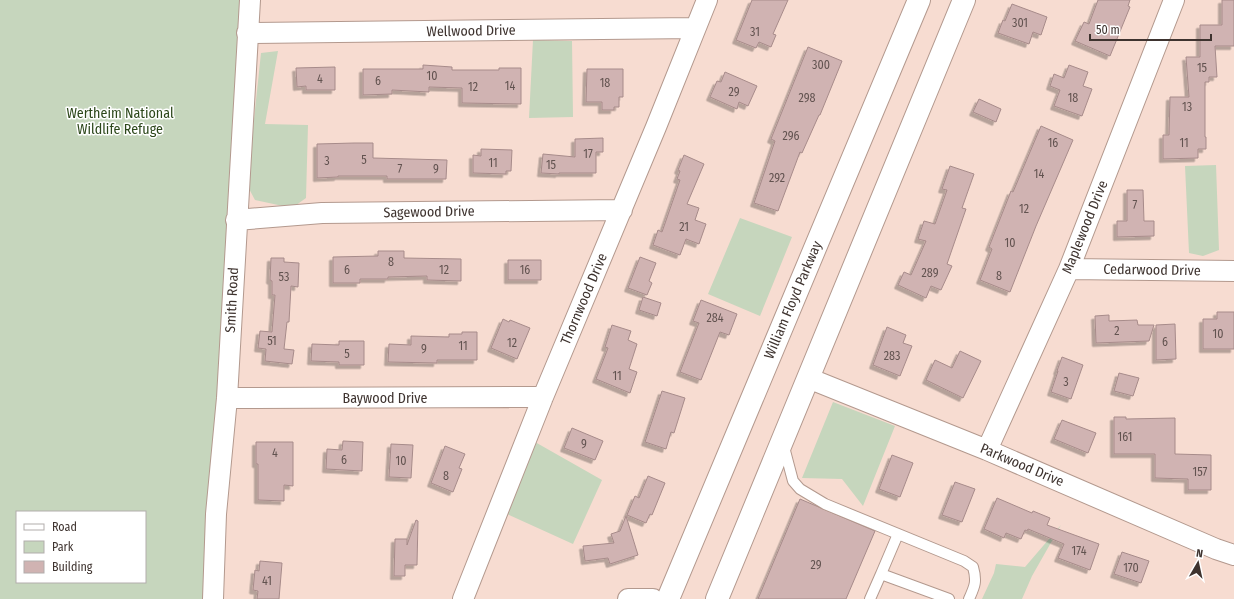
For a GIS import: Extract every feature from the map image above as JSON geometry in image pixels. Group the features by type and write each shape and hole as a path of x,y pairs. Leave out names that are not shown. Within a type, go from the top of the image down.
{"highway":[{"name":"William Floyd Parkway","path":"668,599 919,0"},
{"path":"717,599 964,0"}],"street":[{"name":"Smith Road","path":"213,599 216,514 227,398 236,220 250,0"},
{"name":"Thornwood Drive","path":"464,599 543,397 622,210 707,0"},
{"name":"Maplewood Drive","path":"987,450 1069,269 1174,0"},
{"name":"Wellwood Drive","path":"247,33 695,28"},
{"name":"Sagewood Drive","path":"236,220 322,213 622,210"},
{"name":"Cedarwood Drive","path":"1069,269 1234,271"},
{"name":"Parkwood Drive","path":"808,378 987,450 1216,549 1234,555"},
{"name":"Baywood Drive","path":"227,398 543,397"},
{"path":"628,599 653,599"}],"lane":[{"path":"782,441 793,481 800,489 825,504 964,561 972,566 976,577 969,599"},
{"path":"870,599 898,534"},
{"path":"881,574 949,599"}],"green space":[{"name":"Wertheim National Wildlife Refuge","path":"0,0 249,0 209,599 0,599"},
{"path":"533,40 572,41 573,117 529,118"},
{"path":"278,51 265,124 308,125 306,198 292,208 255,200 247,185 261,53"},
{"path":"1216,165 1219,250 1203,256 1189,253 1185,166"},
{"path":"740,218 792,237 760,316 708,294"},
{"path":"833,402 895,426 863,506 842,479 802,478"},
{"path":"535,442 602,480 573,544 507,514"},
{"path":"1061,525 1032,576 1022,599 982,599 994,573 996,564 1025,567"}],"building":[{"path":"752,0 788,0 773,34 776,35 771,47 759,42 756,48 736,40"},
{"path":"1098,0 1130,0 1128,6 1130,7 1110,56 1075,41 1084,22 1089,24"},
{"path":"1222,0 1234,0 1234,46 1215,46 1217,77 1209,77 1209,82 1205,82 1206,149 1198,149 1198,158 1163,159 1163,135 1169,135 1170,97 1189,97 1186,57 1200,57 1200,25 1222,25"},
{"path":"1012,4 1047,17 1041,35 1033,32 1029,44 998,33"},
{"path":"808,47 842,61 820,115 802,153 800,152 778,211 754,203 775,141 771,139"},
{"path":"423,65 452,67 452,70 499,70 499,68 521,68 521,104 462,103 462,88 429,87 429,92 392,90 392,94 363,95 363,69 423,69"},
{"path":"1069,65 1088,72 1083,86 1092,89 1082,116 1054,106 1060,90 1050,86 1054,74 1064,78"},
{"path":"335,67 335,90 306,90 306,86 297,87 296,68"},
{"path":"587,69 623,69 623,97 619,97 619,107 614,107 614,110 602,110 602,102 586,102"},
{"path":"725,72 757,86 748,106 739,102 737,109 710,97 717,81 721,82"},
{"path":"979,99 1001,109 996,122 973,112"},
{"path":"1041,126 1073,140 1036,226 1010,292 980,280 992,249 989,247 1011,191 1013,192"},
{"path":"603,138 603,152 596,152 596,173 541,173 543,154 575,157 575,139"},
{"path":"373,143 373,158 447,160 446,179 387,179 387,176 338,176 317,178 317,144"},
{"path":"481,149 512,150 511,171 506,171 506,174 473,173 473,155 481,156"},
{"path":"684,155 704,164 687,204 699,208 695,220 706,224 699,244 686,239 680,255 653,245 658,230 662,232 680,180 677,179 680,171 678,170"},
{"path":"950,166 974,174 962,208 966,209 947,264 952,266 941,290 931,286 926,298 898,285 904,272 911,275 926,241 918,239 924,221 935,224 947,190 942,189"},
{"path":"1127,190 1143,190 1144,221 1154,221 1154,236 1117,237 1117,221 1127,221"},
{"path":"378,251 404,251 404,258 461,259 461,281 427,280 427,276 388,277 388,279 360,279 360,283 333,283 333,257 378,256"},
{"path":"640,257 656,263 649,281 652,283 647,295 628,288"},
{"path":"271,258 284,258 284,262 299,263 298,287 291,286 289,322 287,322 284,349 294,350 292,364 265,361 266,349 258,348 260,331 272,332 275,295 272,295 272,281 270,280"},
{"path":"508,260 541,260 541,280 508,280"},
{"path":"643,297 661,303 657,316 639,310"},
{"path":"701,300 737,314 729,335 720,332 701,380 680,372 699,323 693,321"},
{"path":"1217,312 1234,312 1234,349 1203,349 1203,319 1217,319"},
{"path":"1109,315 1109,321 1137,320 1138,325 1154,325 1149,341 1096,343 1095,316"},
{"path":"503,319 509,322 510,320 530,328 517,359 491,348"},
{"path":"1175,324 1176,359 1156,360 1156,325"},
{"path":"612,325 631,331 628,340 637,344 629,369 637,372 630,393 596,379 608,348 605,347"},
{"path":"887,327 906,335 903,343 912,346 900,376 873,365"},
{"path":"462,332 477,332 477,360 437,360 437,363 388,362 389,344 411,345 411,336 449,337 449,334 462,334"},
{"path":"339,341 364,341 364,365 339,365 339,362 311,361 312,344 339,345"},
{"path":"960,351 981,361 963,398 926,380 935,360 952,368"},
{"path":"1062,357 1083,365 1071,399 1051,392"},
{"path":"1119,373 1139,378 1133,396 1114,391"},
{"path":"662,391 685,398 674,433 671,432 666,449 645,442"},
{"path":"1114,417 1126,417 1126,419 1175,418 1175,454 1211,455 1211,490 1188,490 1188,479 1155,478 1155,454 1114,454"},
{"path":"1062,420 1096,433 1088,453 1054,439"},
{"path":"572,428 603,441 595,460 564,448"},
{"path":"343,441 363,442 362,471 326,469 327,449 342,450"},
{"path":"256,442 293,442 293,486 284,485 284,501 258,500 258,464 256,464"},
{"path":"391,444 413,445 411,478 389,477"},
{"path":"445,446 465,454 459,468 462,469 453,492 431,483"},
{"path":"892,455 913,463 900,497 879,489"},
{"path":"648,476 665,483 652,515 650,514 646,523 627,515 635,496 639,498"},
{"path":"955,482 975,489 962,522 942,515"},
{"path":"997,498 1032,513 1033,511 1050,518 1047,525 1099,544 1090,570 1058,558 1064,544 1028,529 1027,531 1025,530 1021,539 1006,533 1004,538 984,529"},
{"path":"800,499 875,531 846,599 758,599"},
{"path":"626,516 638,555 610,564 608,558 585,561 583,546 614,543 611,534 620,531"},
{"path":"416,520 418,521 417,565 405,565 405,576 394,576 395,539 407,539 407,545"},
{"path":"1122,552 1149,561 1141,583 1114,574"},
{"path":"260,561 282,563 279,599 257,599 258,591 253,590 255,570 259,571"}]}
